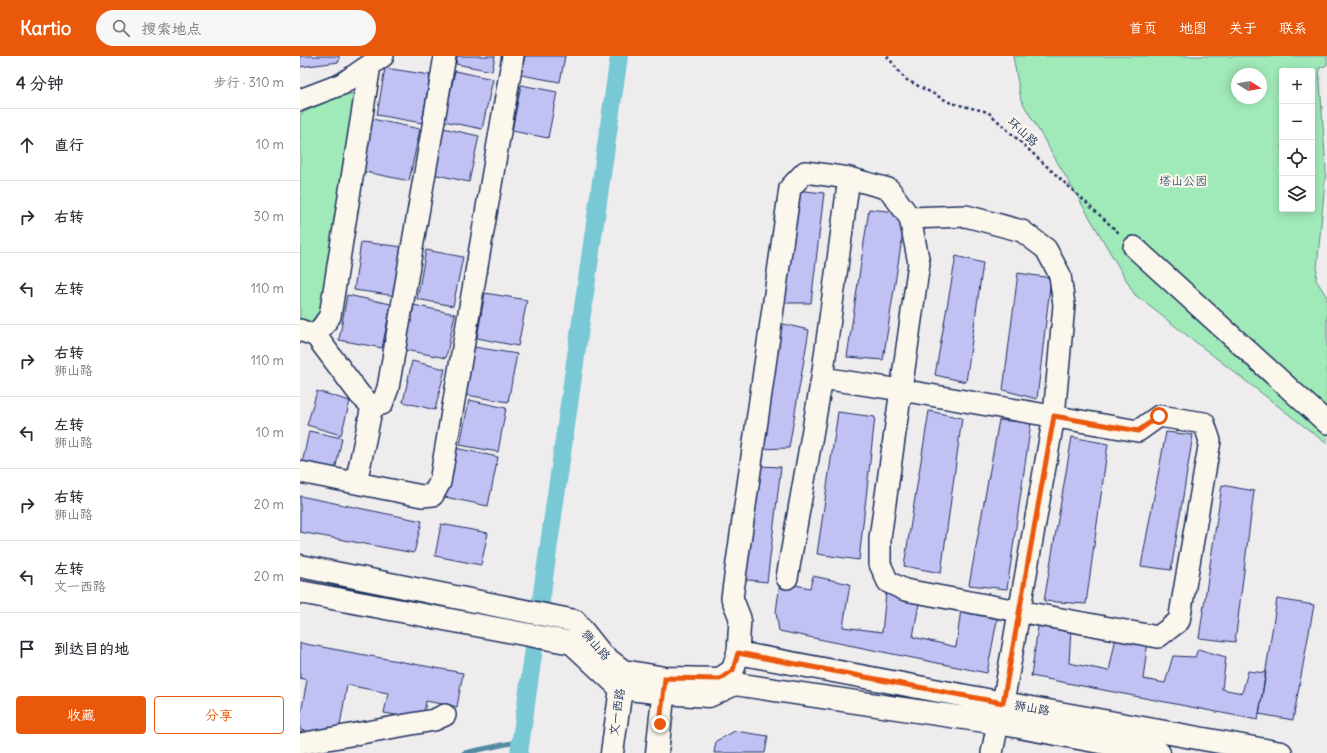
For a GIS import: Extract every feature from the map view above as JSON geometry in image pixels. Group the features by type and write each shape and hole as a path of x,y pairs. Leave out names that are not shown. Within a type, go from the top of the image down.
{"main road":[{"name":"狮山路","path":"300,566 575,621 622,679"},
{"name":"狮山路","path":"300,592 572,643 622,679 665,685 709,696 736,684 1001,713 1281,753"},
{"name":"狮山路","path":"665,685 720,679 733,670 738,653 1001,713 1160,753"},
{"name":"文一西路","path":"612,753 622,679"},
{"path":"656,753 665,685"}],"lane":[{"path":"372,406 382,404 388,388 445,56"},
{"path":"300,472 422,496 433,495 440,482 513,56"},
{"path":"372,406 360,395 308,333 330,316 376,60"},
{"path":"300,100 342,84 376,60"},
{"path":"738,653 740,618 732,598 790,188 805,172 849,178 889,189 910,218 919,263 901,390 880,538 880,564 888,582 905,590 1158,637 1179,621 1209,449 1210,441 1204,423 1159,416 1138,431 901,390 822,378"},
{"path":"787,578 822,378 849,178"},
{"path":"910,218 966,216 1022,231 1046,249 1060,275 1064,305 1054,416 1020,611 992,753"},
{"path":"1134,247 1327,422"},
{"path":"356,483 372,406"},
{"path":"300,744 434,720 445,716"}],"path":[{"name":"环山路","path":"887,56 905,79 951,103 988,112 1134,247"}],"green space":[{"name":"塔山公园","path":"1013,56 1327,56 1327,65 1319,68 1326,170 1316,280 1327,297 1327,444 1135,295 1021,100"},
{"path":"356,93 320,311 310,323 300,320 300,114 337,96"}],"building":[{"path":"300,56 339,56 339,62 300,67"},
{"path":"457,56 495,56 492,71 456,64"},
{"path":"525,56 565,56 560,82 521,75"},
{"path":"385,68 430,75 422,123 377,115"},
{"path":"455,71 493,79 482,129 444,121"},
{"path":"521,85 557,92 548,138 512,131"},
{"path":"372,119 420,129 409,181 361,171"},
{"path":"443,128 479,136 469,182 433,174"},
{"path":"796,190 824,193 811,303 779,303"},
{"path":"869,209 906,213 883,360 847,357"},
{"path":"361,242 404,247 397,296 354,290"},
{"path":"426,250 463,257 453,306 417,299"},
{"path":"956,256 983,263 966,382 935,375"},
{"path":"1018,273 1051,278 1037,399 1003,390"},
{"path":"485,293 527,300 518,346 477,338"},
{"path":"347,295 391,304 382,348 339,340"},
{"path":"414,305 455,314 446,358 405,350"},
{"path":"779,323 809,330 789,448 759,449"},
{"path":"474,347 517,354 508,402 466,395"},
{"path":"412,361 445,369 435,410 403,402"},
{"path":"317,391 350,401 341,435 307,425"},
{"path":"469,400 506,408 498,452 460,445"},
{"path":"929,411 962,418 941,573 904,566"},
{"path":"838,412 875,417 859,560 817,554"},
{"path":"999,420 1031,423 1007,589 969,585"},
{"path":"309,431 342,438 335,471 302,464"},
{"path":"1166,432 1193,435 1171,570 1141,566"},
{"path":"1072,437 1108,444 1086,604 1044,601"},
{"path":"455,448 498,457 488,506 445,497"},
{"path":"760,466 781,467 767,582 739,579"},
{"path":"1222,485 1254,491 1235,642 1199,638"},
{"path":"300,496 422,521 414,553 300,532"},
{"path":"441,524 488,533 481,565 435,556"},
{"path":"813,576 850,584 843,627 882,632 886,593 920,598 913,637 956,647 961,609 998,615 987,673 779,631 776,612 780,582 810,588"},
{"path":"1277,599 1314,605 1293,720 1259,714"},
{"path":"1039,620 1071,629 1069,663 1109,671 1116,637 1148,641 1143,679 1165,683 1173,656 1195,657 1198,649 1226,657 1222,689 1242,693 1248,671 1266,673 1258,720 1031,676"},
{"path":"300,643 463,673 457,707 426,701 423,720 384,713 388,693 347,685 338,737 300,730 300,719 307,680 300,678"},
{"path":"735,731 768,736 765,753 714,753 716,741"}],"waterway":[{"path":"519,753 619,56"},
{"path":"464,753 521,741"}],"route":[{"path":"660,724 665,678 720,679 733,670 738,653 1003,703 1054,416 1138,431 1159,416"}]}
